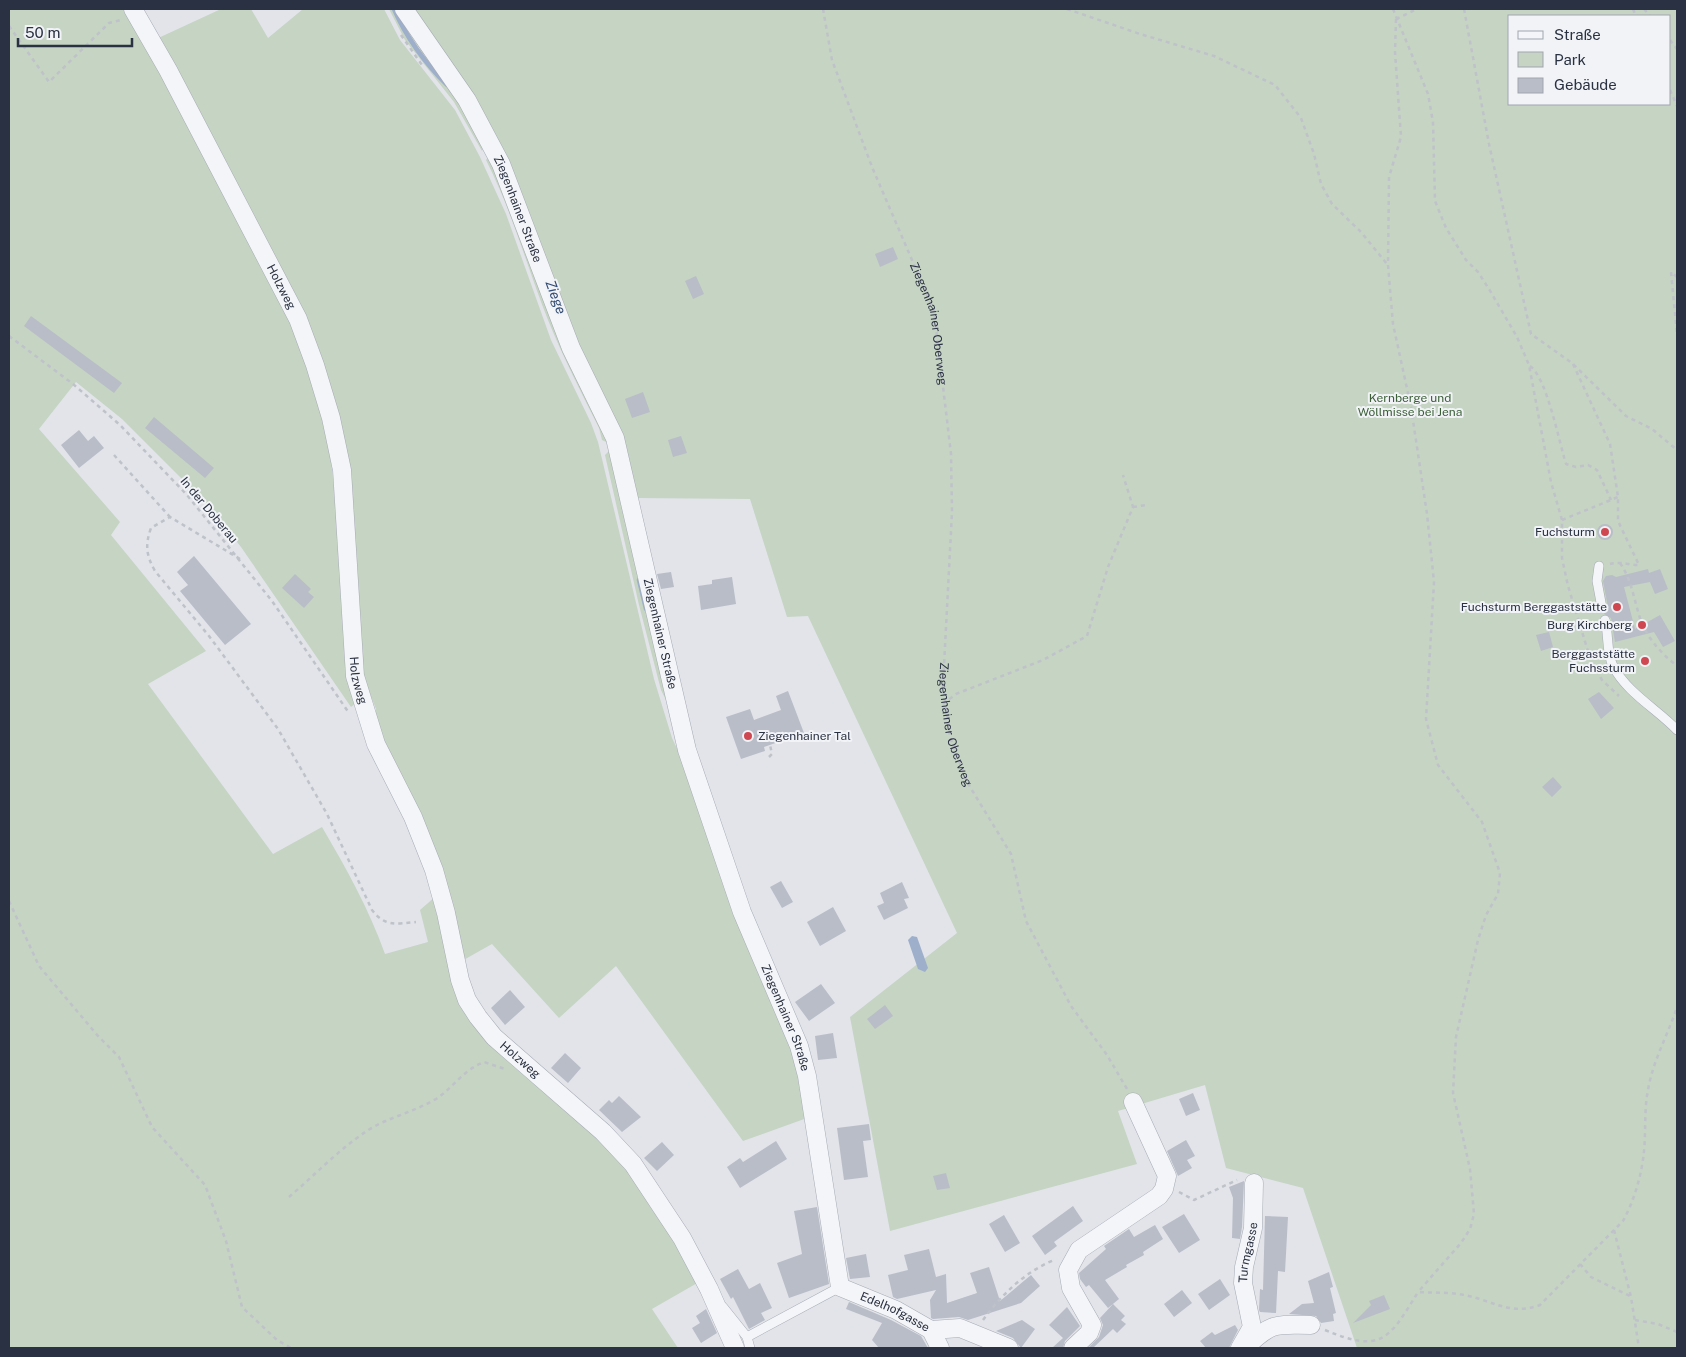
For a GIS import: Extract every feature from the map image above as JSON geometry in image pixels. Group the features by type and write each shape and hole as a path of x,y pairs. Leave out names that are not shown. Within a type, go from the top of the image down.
{"street":[{"name":"Holzweg","path":"133,9 146,30 298,319 315,365 331,418 342,470 355,676 376,744 413,817 434,870 446,912 460,980 474,1012 494,1037 603,1132 633,1164 682,1238 709,1289 741,1342"},
{"name":"Ziegenhainer Straße","path":"404,9 467,100 502,164 571,348 615,438 687,750 742,912 799,1046 807,1076 840,1287"},
{"path":"1073,1348 1089,1333 1092,1326 1071,1288 1068,1270 1079,1250 1159,1196 1164,1189 1167,1176 1133,1102"},
{"name":"Turmgasse","path":"1240,1348 1252,1327 1243,1283 1244,1266 1253,1228 1248,1180"},
{"name":"Edelhofgasse","path":"840,1287 896,1310 932,1330 940,1348"},
{"path":"1244,1348 1270,1327 1277,1325 1311,1325"},
{"path":"932,1330 960,1328 974,1332 1009,1348"}],"lane":[{"path":"1599,566 1597,581 1602,608"},
{"path":"1605,620 1608,650 1613,665 1634,692 1677,730"},
{"path":"741,1342 840,1287"},
{"name":"Holzweg","path":"741,1342 750,1348"}],"path":[{"name":"Ziegenhainer Oberweg","path":"823,9 832,60 872,167 934,311 951,454 952,512 945,624 944,704 950,738 957,762 1011,854 1026,921 1071,1006 1107,1055 1133,1102"},
{"path":"1067,9 1140,34 1214,56 1275,85 1300,118 1314,154 1321,184 1332,204 1361,232 1388,265"},
{"path":"1393,9 1428,94 1433,122 1435,201 1446,228 1466,260 1478,272 1517,337 1528,365 1551,482 1562,520 1618,497"},
{"path":"1396,19 1417,9"},
{"path":"1464,9 1489,144 1531,334 1572,363 1626,416 1652,429 1677,450"},
{"path":"9,26 49,82 109,23 117,19 146,30"},
{"path":"1311,1325 1337,1335 1362,1341 1376,1341 1392,1332 1418,1292 1461,1244 1470,1229 1474,1214 1470,1169 1453,1093 1456,1037 1478,940 1486,915 1498,894 1500,873 1482,822 1438,764 1426,719 1434,582 1427,514 1411,407 1393,324 1388,265 1389,177 1401,137 1395,52 1396,19"},
{"path":"398,31 423,67"},
{"path":"1671,92 1677,106"},
{"path":"1677,277 1671,272 1677,334"},
{"name":"In der Doberau","path":"9,336 72,384 120,425 187,495 272,601 347,710 354,717 366,714"},
{"path":"1572,363 1610,444 1618,497 1618,521 1639,565 1628,565 1618,561 1599,566"},
{"path":"1528,365 1535,370 1544,389 1566,464 1576,468 1588,465 1597,470 1611,500"},
{"path":"114,455 170,517 240,559"},
{"path":"944,704 956,694 1043,660 1087,636 1108,567 1133,507 1123,475"},
{"path":"1133,507 1146,505"},
{"path":"170,517 151,528 146,544 148,560 209,636 278,729 327,814 372,910 380,920 394,924 416,922"},
{"path":"1618,561 1627,573 1642,623 1656,646 1677,666"},
{"path":"769,757 772,754 770,745"},
{"path":"9,900 39,966 98,1036 119,1056 152,1127 205,1185 226,1241 242,1307 277,1340 291,1348"},
{"path":"1418,1292 1457,1294 1480,1298 1504,1308 1526,1310 1540,1305 1623,1221 1631,1206 1644,1153 1645,1106 1654,1061 1670,1028 1677,1007"},
{"path":"289,1197 347,1147 379,1125 410,1113 438,1098 470,1067 484,1062 508,1070"},
{"path":"1178,1191 1194,1200 1248,1180"},
{"path":"1614,1230 1631,1297 1639,1348"},
{"path":"974,1332 994,1306 1028,1273 1079,1250"},
{"path":"1580,1264 1591,1278 1631,1297"},
{"path":"1635,1320 1658,1324 1677,1332"}],"green space":[{"path":"9,9 129,9 293,324 316,389 329,445 340,536 355,704 351,707 241,547 206,503 122,419 76,382 39,429 120,522 111,535 206,651 148,684 273,854 322,827 372,921 385,954 428,942 420,910 436,896 459,994 645,1187 699,1282 652,1309 678,1348 9,1348"},
{"path":"221,9 251,9 268,38 303,9 384,9 400,40 455,110 480,157 506,214 551,340 591,423 598,442 654,679 672,738 688,772 794,1048 807,1118 743,1141 616,966 559,1018 492,944 460,962 376,725 376,709 363,676 329,385 315,339 295,297 154,40"},
{"path":"389,9 399,9 408,31 419,48 438,68 486,141 482,151 454,102 405,40"},
{"name":"Kernberge und Wöllmisse bei Jena","path":"409,9 1677,9 1677,1348 1357,1348 1303,1188 1226,1168 1205,1085 1118,1111 1137,1164 890,1231 850,1017 957,933 808,616 787,617 750,499 634,498 529,225"},
{"path":"490,155 609,440 606,442 602,440 599,428 548,320 512,219 486,160"},
{"path":"608,452 612,452 668,704 661,690 639,605 605,455"}],"water":[{"path":"912,936 917,937 928,968 925,972 918,969 908,940"}],"building":[{"path":"893,247 898,259 880,267 875,254"},
{"path":"696,276 704,294 693,299 685,281"},
{"path":"31,316 122,383 114,393 24,326"},
{"path":"643,392 650,412 632,418 625,399"},
{"path":"154,417 214,468 205,478 145,428"},
{"path":"79,430 88,441 94,436 104,448 79,468 61,445"},
{"path":"681,436 687,453 673,457 668,440"},
{"name":"Fuchsturm","path":"1605,524 1611,526 1613,532 1611,538 1605,540 1599,538 1597,532 1599,526"},
{"path":"194,556 251,624 225,645 180,591 188,585 177,572"},
{"path":"1648,569 1649,573 1660,569 1668,589 1655,594 1650,582 1624,587 1635,629 1660,615 1675,641 1663,647 1654,632 1615,642 1611,618 1604,614 1608,607 1603,581 1606,576 1612,575 1616,577"},
{"path":"671,572 674,587 661,589 657,574"},
{"path":"295,574 311,589 308,592 314,597 304,608 282,588"},
{"path":"732,577 736,604 701,610 698,586 712,584 712,580"},
{"path":"1549,632 1553,647 1541,651 1536,635"},
{"path":"788,691 804,733 764,747 765,751 741,759 726,717 750,709 754,720 781,710 776,696"},
{"path":"1599,692 1614,708 1601,719 1588,699"},
{"path":"1553,777 1562,787 1552,797 1542,787"},
{"path":"781,881 793,902 782,908 770,887"},
{"path":"902,882 909,898 904,899 908,908 884,920 877,906 884,903 880,893"},
{"path":"833,907 846,931 820,946 807,922"},
{"path":"821,984 835,1003 809,1021 795,1002"},
{"path":"510,990 525,1007 505,1025 491,1008"},
{"path":"885,1005 893,1016 875,1029 867,1019"},
{"path":"833,1033 837,1058 818,1060 815,1036"},
{"path":"565,1053 581,1068 568,1083 551,1068"},
{"path":"1193,1093 1200,1110 1186,1116 1179,1099"},
{"path":"619,1096 641,1117 622,1132 599,1110 609,1100 612,1103"},
{"path":"869,1124 871,1140 863,1141 868,1177 844,1180 837,1128"},
{"path":"1186,1140 1195,1156 1187,1160 1192,1168 1178,1176 1167,1151"},
{"path":"776,1141 787,1159 740,1188 727,1167 740,1158 743,1162"},
{"path":"662,1142 674,1155 657,1171 644,1158"},
{"path":"946,1173 950,1188 937,1190 933,1176"},
{"path":"1244,1181 1240,1239 1232,1238 1233,1198 1229,1187"},
{"path":"1073,1206 1083,1221 1054,1242 1057,1246 1045,1255 1032,1236"},
{"path":"817,1207 829,1284 789,1298 777,1263 802,1254 794,1211"},
{"path":"1184,1214 1200,1240 1179,1253 1162,1227"},
{"path":"1004,1215 1020,1243 1005,1252 989,1224"},
{"path":"1265,1216 1288,1217 1285,1272 1278,1271 1276,1313 1260,1312 1259,1310 1260,1289 1263,1290"},
{"path":"1155,1225 1163,1239 1143,1252 1144,1255 1105,1280 1119,1299 1108,1308 1089,1285 1086,1287 1080,1279 1079,1273 1106,1249 1104,1246 1129,1229 1134,1237"},
{"path":"929,1249 936,1277 946,1274 947,1303 977,1293 970,1273 989,1267 1000,1301 1031,1275 1040,1286 1021,1303 968,1320 959,1317 933,1319 931,1318 930,1300 936,1290 897,1299 893,1297 888,1275 908,1270 904,1255"},
{"path":"866,1254 870,1277 850,1279 846,1258"},
{"path":"738,1269 749,1289 760,1283 772,1308 761,1313 765,1320 749,1329 733,1297 731,1299 720,1279"},
{"path":"1329,1272 1333,1287 1330,1288 1336,1313 1333,1314 1334,1321 1321,1323 1316,1316 1289,1314 1302,1304 1314,1303 1308,1281"},
{"path":"1220,1279 1230,1295 1209,1310 1198,1294"},
{"path":"1182,1290 1192,1303 1174,1317 1164,1304"},
{"path":"1384,1295 1390,1309 1353,1323 1371,1305 1369,1301"},
{"path":"849,1302 891,1320 921,1336 928,1348 879,1348 872,1340 882,1323 846,1309"},
{"path":"1113,1304 1125,1316 1121,1320 1126,1324 1117,1333 1113,1329 1093,1348 1088,1348 1099,1337 1103,1325 1100,1318"},
{"path":"1067,1307 1080,1326 1065,1341 1063,1348 1052,1348 1063,1338 1049,1325"},
{"path":"706,1309 717,1333 701,1343 692,1328 700,1323 696,1316"},
{"path":"1022,1320 1035,1329 1021,1348 1013,1338 996,1331"},
{"path":"1235,1325 1238,1330 1229,1348 1206,1348 1200,1341 1212,1332 1215,1335"}],"waterway":[{"name":"Ziege","path":"394,9 417,50 447,85"},
{"name":"Ziege","path":"639,580 646,609"}],"place":[{"name":"Fuchsturm","path":"1605,532"},
{"name":"Fuchsturm Berggaststätte","path":"1617,607"},
{"name":"Burg Kirchberg","path":"1642,625"},
{"name":"Berggaststätte Fuchssturm","path":"1645,661"},
{"name":"Ziegenhainer Tal","path":"748,736"}]}
